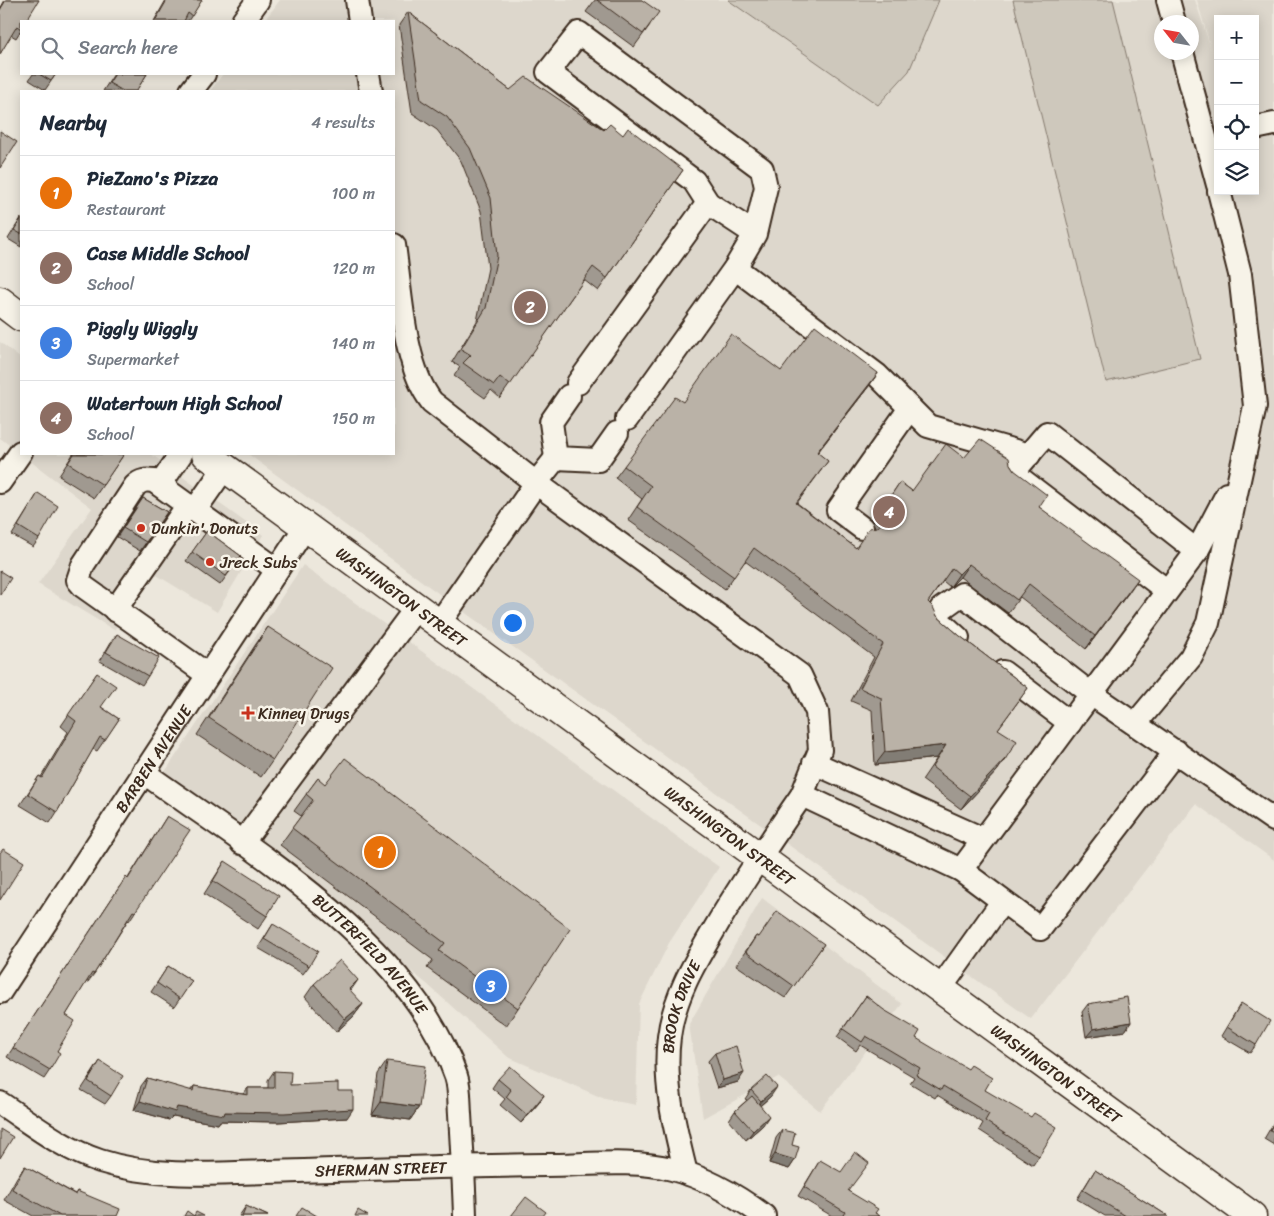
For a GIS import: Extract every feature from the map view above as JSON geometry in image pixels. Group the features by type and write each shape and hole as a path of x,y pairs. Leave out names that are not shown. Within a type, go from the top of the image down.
{"main road":[{"path":"0,301 20,316"},
{"name":"WASHINGTON STREET","path":"215,460 438,625 1252,1216"}],"street":[{"path":"244,20 258,0"},
{"path":"357,0 360,20"},
{"path":"1168,0 1172,15"},
{"path":"556,458 598,460 735,268 755,234 766,187 762,169 579,33 548,72 694,181 708,202 755,234"},
{"path":"1185,60 1212,139 1214,154"},
{"path":"192,90 203,75"},
{"path":"368,75 371,90"},
{"path":"1259,127 1274,124"},
{"path":"1136,723 1191,657 1208,623 1255,406 1240,274 1220,195"},
{"path":"438,625 536,483 556,458 550,422 708,202"},
{"name":"BROOK DRIVE","path":"395,252 411,359 424,391 432,402 536,483 800,675 817,712 820,750 802,795 739,889 690,969 674,1012 669,1037 668,1065 676,1132 686,1173"},
{"path":"735,268 877,375 928,426 1029,454"},
{"path":"862,528 838,510 910,408"},
{"path":"1166,590 1013,474 1048,433 1197,551"},
{"path":"0,482 20,453"},
{"path":"160,485 181,455"},
{"path":"116,610 191,507 215,460"},
{"path":"961,870 1166,590 1197,551 1240,469"},
{"path":"208,675 84,587 78,580 79,573 135,486 140,481 148,480 160,485 276,569"},
{"name":"BARBEN AVENUE","path":"0,992 306,526"},
{"path":"1070,723 979,654 937,619 941,609 962,594 1091,694 1136,723 1274,820"},
{"path":"242,843 416,608"},
{"path":"802,795 961,870 1040,929 1176,751"},
{"path":"814,763 983,839"},
{"name":"BUTTERFIELD AVENUE","path":"143,772 314,896 369,944 410,991 440,1036 457,1078 464,1166 465,1216"},
{"path":"940,989 1002,902"},
{"name":"SHERMAN STREET","path":"0,1103 64,1146 100,1161 137,1169 197,1174 464,1166 636,1164 686,1173 708,1181 739,1198 764,1216"}],"shaded area":[{"path":"280,0 1195,0 1212,52 1197,0 1274,0 1274,860 1196,804 1031,1019 442,596 249,455 395,455 395,90 211,90 222,75 395,75 395,20 265,20"},
{"path":"728,0 939,0 909,71 878,105"},
{"path":"1013,0 1113,0 1200,359 1106,382"},
{"path":"0,342 20,358 20,453 0,438"},
{"path":"22,455 152,455 263,535 217,612 155,574 114,630 38,584 92,508"},
{"path":"303,565 719,867 669,943 639,1004 636,1105 605,1099 508,1057 427,984 165,772"},
{"path":"762,898 902,1004 820,1111 778,1077 703,1118 689,1024"}],"building":[{"path":"6,0 39,0 27,20 20,20 20,28 17,26 0,54 0,10"},
{"path":"167,0 202,0 192,16 188,13 184,20 156,20"},
{"path":"597,0 642,0 659,12 643,34"},
{"path":"408,12 510,90 526,77 604,130 610,124 623,135 628,128 683,170 607,278 593,267 510,385 500,377 494,385 463,363 471,355 461,349 486,308 497,256 491,198 470,148 447,117 421,100"},
{"path":"41,75 55,75 51,81"},
{"path":"114,75 146,75 137,90 121,90 109,83"},
{"path":"0,131 17,142 0,168"},
{"path":"20,221 20,233 14,230"},
{"path":"815,325 878,373 817,452 828,461 796,503 856,548 869,528 877,527 882,523 884,516 882,509 900,482 912,491 946,444 964,458 980,439 1009,458 1014,470 1047,495 1039,507 1138,579 1095,636 1029,584 1017,600 969,564 959,574 952,568 928,602 933,607 937,616 960,636 1028,688 998,729 1017,741 1006,758 970,796 932,767 946,745 885,752 881,698 860,688 883,644 754,548 734,577 637,507 651,486 624,466 675,397 683,402 731,334 781,371"},
{"path":"73,455 123,455 103,485 68,463"},
{"path":"38,493 58,506 39,539 18,526"},
{"path":"143,498 167,512 146,542 123,528"},
{"path":"207,531 241,556 226,576 192,552"},
{"path":"0,571 11,578 0,595"},
{"path":"268,627 332,668 273,760 209,718"},
{"path":"117,634 159,658 148,676 106,652"},
{"path":"97,673 116,686 101,707 119,719 105,740 100,737 57,812 28,794 39,776 42,778 76,721 68,715"},
{"path":"345,758 570,929 518,1008 439,951 445,943 292,828 313,800 306,794 318,778 325,784"},
{"path":"167,816 190,830 135,912 133,911 66,1015 75,1021 57,1051 60,1053 50,1070 13,1048 126,877 128,879"},
{"path":"3,849 24,862 0,900 0,853"},
{"path":"225,861 279,896 267,916 213,881"},
{"path":"777,911 824,944 794,986 746,952 756,936 759,937"},
{"path":"273,924 318,951 309,966 264,939"},
{"path":"340,960 358,980 349,989 363,1004 345,1019 314,984"},
{"path":"168,966 192,981 180,999 157,983"},
{"path":"866,996 884,1010 920,1031 916,1038 968,1069 971,1065 992,1078 985,1090 1031,1117 1034,1113 1057,1127 1039,1156 985,1121 989,1114 943,1086 941,1090 916,1075 920,1068 866,1036 862,1042 843,1029"},
{"path":"1127,997 1131,1022 1093,1029 1088,1004"},
{"path":"1241,1003 1270,1021 1256,1045 1227,1027"},
{"path":"736,1046 744,1073 723,1080 715,1053"},
{"path":"100,1061 123,1076 111,1096 88,1081"},
{"path":"387,1061 425,1066 419,1107 381,1102"},
{"path":"510,1066 544,1095 527,1115 506,1097 511,1090 498,1079"},
{"path":"274,1071 291,1072 290,1085 338,1083 338,1091 353,1091 353,1109 284,1113 225,1112 224,1115 177,1107 175,1112 140,1101 147,1078 193,1091 194,1086 248,1095 248,1088 274,1088"},
{"path":"767,1076 777,1087 761,1101 751,1090"},
{"path":"752,1096 769,1116 753,1131 735,1111"},
{"path":"1274,1123 1274,1132 1270,1130"},
{"path":"0,1129 13,1137 0,1158"},
{"path":"782,1130 795,1133 792,1145 799,1147 795,1160 775,1154"},
{"path":"855,1152 869,1163 848,1191 878,1209 875,1213 880,1216 845,1216 843,1215 845,1212 804,1187 820,1160 841,1172"},
{"path":"25,1166 76,1195 77,1191 120,1209 117,1216 60,1216 12,1189"},
{"path":"1095,1170 1168,1216 1126,1216 1083,1190"},
{"path":"526,1197 546,1212 543,1216 511,1216"},
{"path":"246,1206 268,1216 242,1216"},
{"path":"302,1207 317,1216 296,1216"},
{"path":"358,1210 368,1216 355,1216"},
{"path":"187,1211 194,1216 184,1216"},
{"path":"196,1212 204,1216 194,1216"}],"place":[{"name":"Case Middle School","path":"530,307"},
{"name":"Watertown High School","path":"889,512"},
{"name":"Dunkin' Donuts","path":"141,528"},
{"name":"Jreck Subs","path":"210,562"},
{"name":"Kinney Drugs","path":"248,713"},
{"name":"PieZano's Pizza","path":"380,852"},
{"name":"Piggly Wiggly","path":"491,986"}]}
